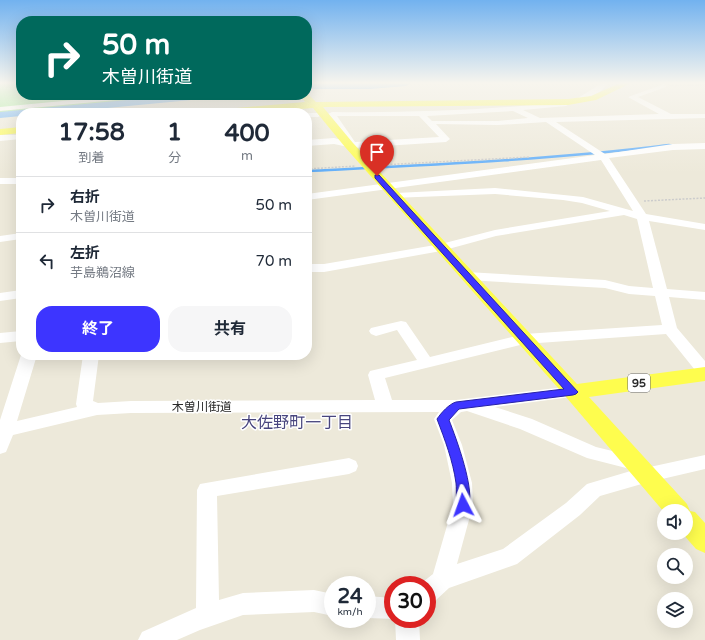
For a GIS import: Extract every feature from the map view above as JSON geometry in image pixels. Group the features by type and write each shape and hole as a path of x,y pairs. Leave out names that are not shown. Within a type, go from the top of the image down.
{"main road":[{"path":"319,113 350,145 369,168 573,392 639,469 672,504"},
{"path":"0,132 16,130"},
{"name":"95","path":"573,392 705,373"},
{"path":"693,528 705,541"}],"street":[{"path":"350,145 332,114 442,113"},
{"path":"521,113 540,124 548,127 561,128"},
{"path":"663,113 669,116"},
{"path":"312,143 334,141 350,145 446,139 421,114"},
{"path":"430,122 446,121 540,124 548,120 585,118 705,116"},
{"path":"548,120 602,155 633,201 642,217 670,329 705,373"},
{"path":"498,123 518,129"},
{"path":"0,138 16,137"},
{"path":"391,191 602,155 674,147 705,146"},
{"path":"0,181 16,181"},
{"path":"312,197 391,191 495,191 583,200 642,217 705,227"},
{"path":"312,268 324,268 441,247 495,233 624,212"},
{"path":"0,239 16,237"},
{"path":"467,276 605,284 629,290 705,296"},
{"path":"0,297 16,295"},
{"path":"376,331 401,324 427,363"},
{"path":"385,406 376,376 524,339 670,329"},
{"path":"0,338 16,336"},
{"path":"0,447 3,430 27,360"},
{"path":"90,360 84,404 97,409"},
{"name":"木曽川街道","path":"3,430 97,409 131,407 462,405 573,392"},
{"path":"436,584 463,505 462,484 452,445 443,419 462,405 526,424 593,453 639,469"},
{"path":"436,587 509,557 573,509 594,490 639,469 705,462"},
{"path":"208,615 207,490 349,466"},
{"path":"150,640 197,619 243,604 314,601 324,603"},
{"path":"407,628 408,640"}],"path":[{"path":"312,169 369,168 531,157"},
{"path":"633,201 705,198"}],"green space":[{"path":"0,113 16,113 16,113 0,115"}],"waterway":[{"path":"0,115 16,113"},
{"path":"660,146 669,145"},
{"path":"660,146 671,145"},
{"path":"312,171 579,155 660,146"}],"district":[{"name":"大佐野町一丁目","path":"297,423"}],"route":[{"path":"377,176 573,392 456,406 443,419 452,445 462,484 463,505"}]}
